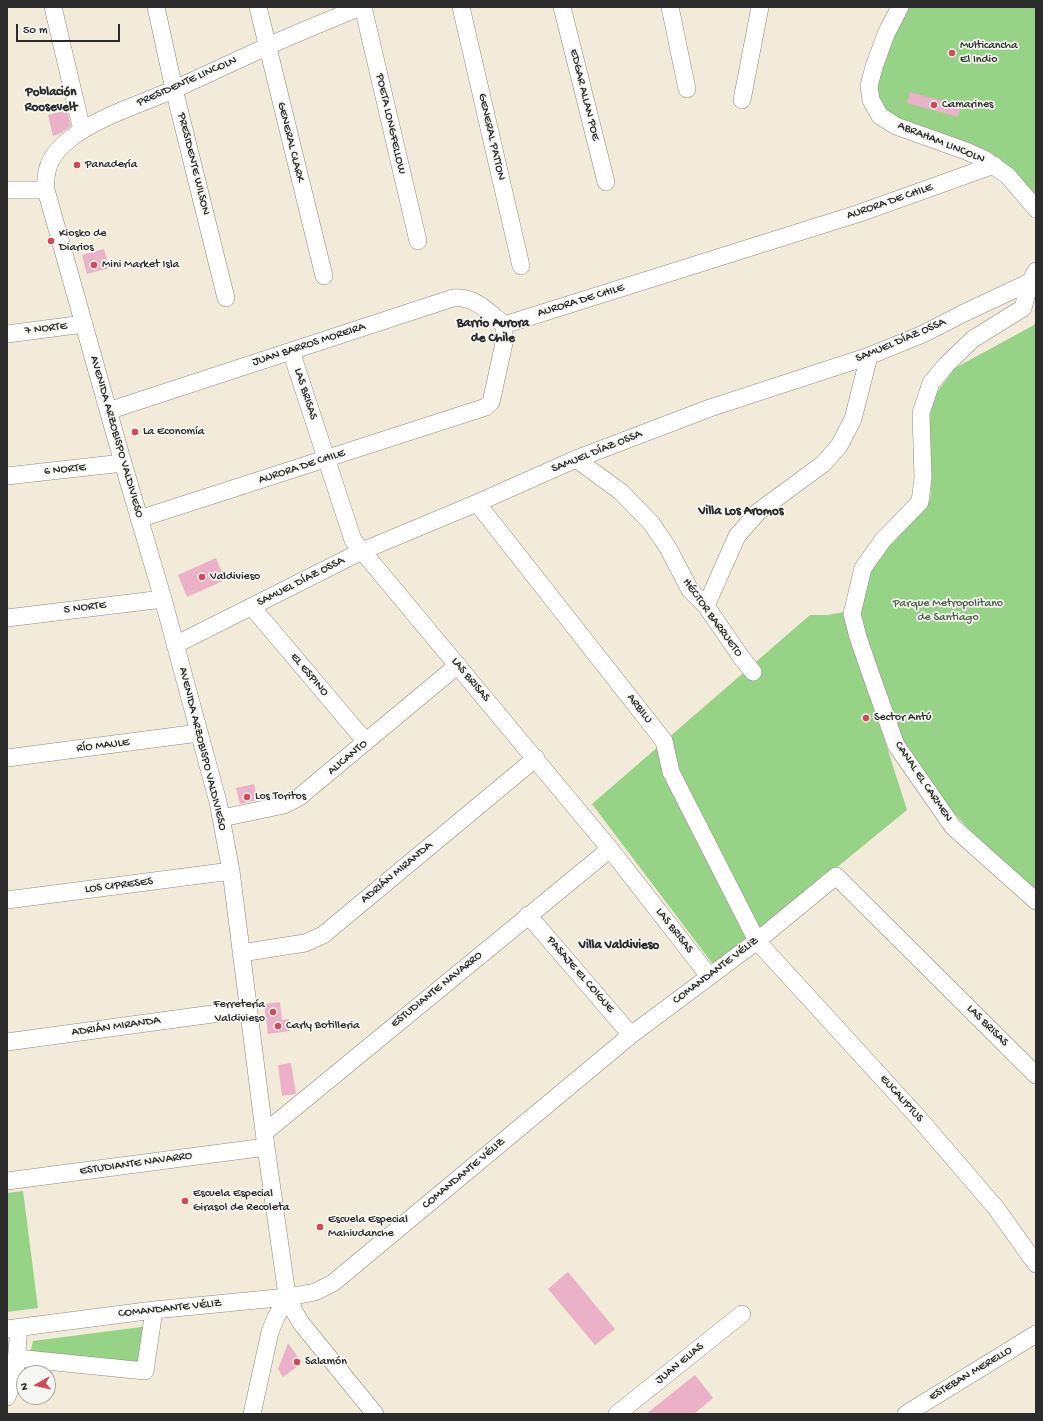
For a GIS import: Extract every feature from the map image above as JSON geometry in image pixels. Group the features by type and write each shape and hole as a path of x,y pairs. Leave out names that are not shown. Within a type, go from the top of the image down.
{"street":[{"path":"53,7 82,130"},
{"name":"PRESIDENTE WILSON","path":"156,7 174,89 226,298"},
{"name":"GENERAL CLARK","path":"258,7 266,47 324,276"},
{"name":"PRESIDENTE LINCOLN","path":"46,190 48,167 52,159 63,145 82,130 266,47 362,7"},
{"name":"POETA LONGFELLOW","path":"362,7 418,241"},
{"name":"GENERAL PATTON","path":"461,7 521,266"},
{"name":"EDGAR ALLAN POE","path":"562,7 606,182"},
{"path":"670,7 687,89"},
{"path":"742,100 760,7"},
{"name":"ABRAHAM LINCOLN","path":"897,9 874,66 869,86 871,100 880,116 896,126 966,151 994,165"},
{"path":"994,165 1008,176 1036,210"},
{"name":"AURORA DE CHILE","path":"139,519 486,407 491,402 494,390 504,343 504,325 860,213 994,165"},
{"path":"7,190 46,190"},
{"name":"AVENIDA ARZOBISPO VALDIVIESO","path":"46,190 163,599 222,818 242,953 284,1279 288,1297 301,1324 375,1414"},
{"name":"SAMUEL DÍAZ OSSA","path":"175,645 362,551 477,503 576,459 710,408 869,356 922,334 1033,277"},
{"name":"CANAL EL CARMEN","path":"1033,277 1023,308 973,339 946,365 931,383 921,413 923,478 920,502 883,540 863,568 852,614 858,637 896,745 953,828 1036,901"},
{"name":"JUAN BARROS MOREIRA","path":"108,411 453,298 465,298 472,300 504,325"},
{"name":"7 NORTE","path":"7,334 84,324"},
{"name":"LAS BRISAS","path":"291,351 353,540 536,758 710,976"},
{"path":"706,606 736,536 758,511 823,464 839,446 853,419 869,356"},
{"name":"HÉCTOR BARRUETO","path":"576,459 621,492 652,524 668,548 690,590 706,606 753,672"},
{"name":"6 NORTE","path":"7,476 123,463"},
{"name":"ARBILU","path":"477,503 664,741 671,772 757,941"},
{"name":"5 NORTE","path":"7,618 163,599"},
{"name":"EL ESPINO","path":"252,607 366,742"},
{"name":"ALICANTO","path":"222,818 284,804 298,798 458,665"},
{"name":"RÍO MAULE","path":"7,758 200,733"},
{"name":"ADRIÁN MIRANDA","path":"242,953 305,943 323,935 536,758"},
{"name":"ESTUDIANTE NAVARRO","path":"7,1181 265,1140 528,915 610,849"},
{"name":"LOS CIPRESES","path":"7,900 230,871"},
{"name":"LAS BRISAS","path":"836,876 1036,1075"},
{"name":"COMANDANTE VÉLIZ","path":"13,1328 154,1310 288,1297 315,1292 333,1283 631,1035 757,941 836,876"},
{"name":"PASAJE EL COIGUE","path":"528,915 631,1035"},
{"name":"EUCALIPTUS","path":"757,941 916,1115 996,1208 1036,1264"},
{"name":"ADRIÁN MIRANDA","path":"7,1042 249,1009"},
{"path":"252,1414 270,1332 276,1316 288,1297"},
{"path":"16,1358 145,1371 154,1310"},
{"name":"JUAN ELIAS","path":"617,1414 742,1314"},
{"path":"7,1398 15,1376 16,1358 13,1328"},
{"name":"ESTEBAN MERELLO","path":"906,1414 1036,1334"}],"green space":[{"path":"904,7 1036,7 1036,198 1027,185 1002,161 891,116 874,95 883,55"},
{"name":"Parque Metropolitano de Santiago","path":"1036,321 1036,901 938,796 900,736 857,610 866,570 930,500 932,476 925,432 931,400 955,368 1034,325"},
{"path":"844,612 907,810 715,967 592,804 810,615 827,615"},
{"path":"23,1191 38,1308 7,1312 7,1193"},
{"path":"149,1326 142,1366 30,1354 33,1341"}],"building":[{"name":"Camarines","path":"910,92 961,106 958,117 907,103"},
{"path":"67,110 71,126 61,133 53,136 48,115"},
{"path":"104,249 109,268 87,274 82,255"},
{"name":"Valdivieso","path":"216,558 225,580 187,597 178,575"},
{"path":"254,784 258,800 240,804 236,788"},
{"path":"280,1002 282,1020 289,1019 290,1031 268,1034 264,1004"},
{"path":"291,1063 296,1094 282,1096 278,1065"},
{"path":"568,1272 615,1329 595,1345 548,1289"},
{"path":"288,1343 302,1363 283,1377 278,1369"},
{"path":"695,1375 713,1398 694,1414 646,1414"}],"place":[{"name":"Multicancha El Indio","path":"952,53"},
{"name":"Camarines","path":"934,105"},
{"name":"Panadería","path":"77,165"},
{"name":"Kiosko de Diarios","path":"51,241"},
{"name":"Mini Market Isla","path":"94,265"},
{"name":"La Economía","path":"135,432"},
{"name":"Valdivieso","path":"202,577"},
{"name":"Sector Antú","path":"866,718"},
{"name":"Los Toritos","path":"247,797"},
{"name":"Ferretería Valdivieso","path":"273,1012"},
{"name":"Carly Botilleria","path":"278,1026"},
{"name":"Escuela Especial Girasol de Recoleta","path":"185,1201"},
{"name":"Escuela Especial Mahiudanche","path":"320,1227"},
{"name":"Salamón","path":"297,1362"}],"district":[{"name":"Población Roosevelt","path":"51,100"},
{"name":"Barrio Aurora de Chile","path":"493,332"},
{"name":"Villa Los Aromos","path":"741,512"},
{"name":"Villa Valdivieso","path":"619,946"}]}
